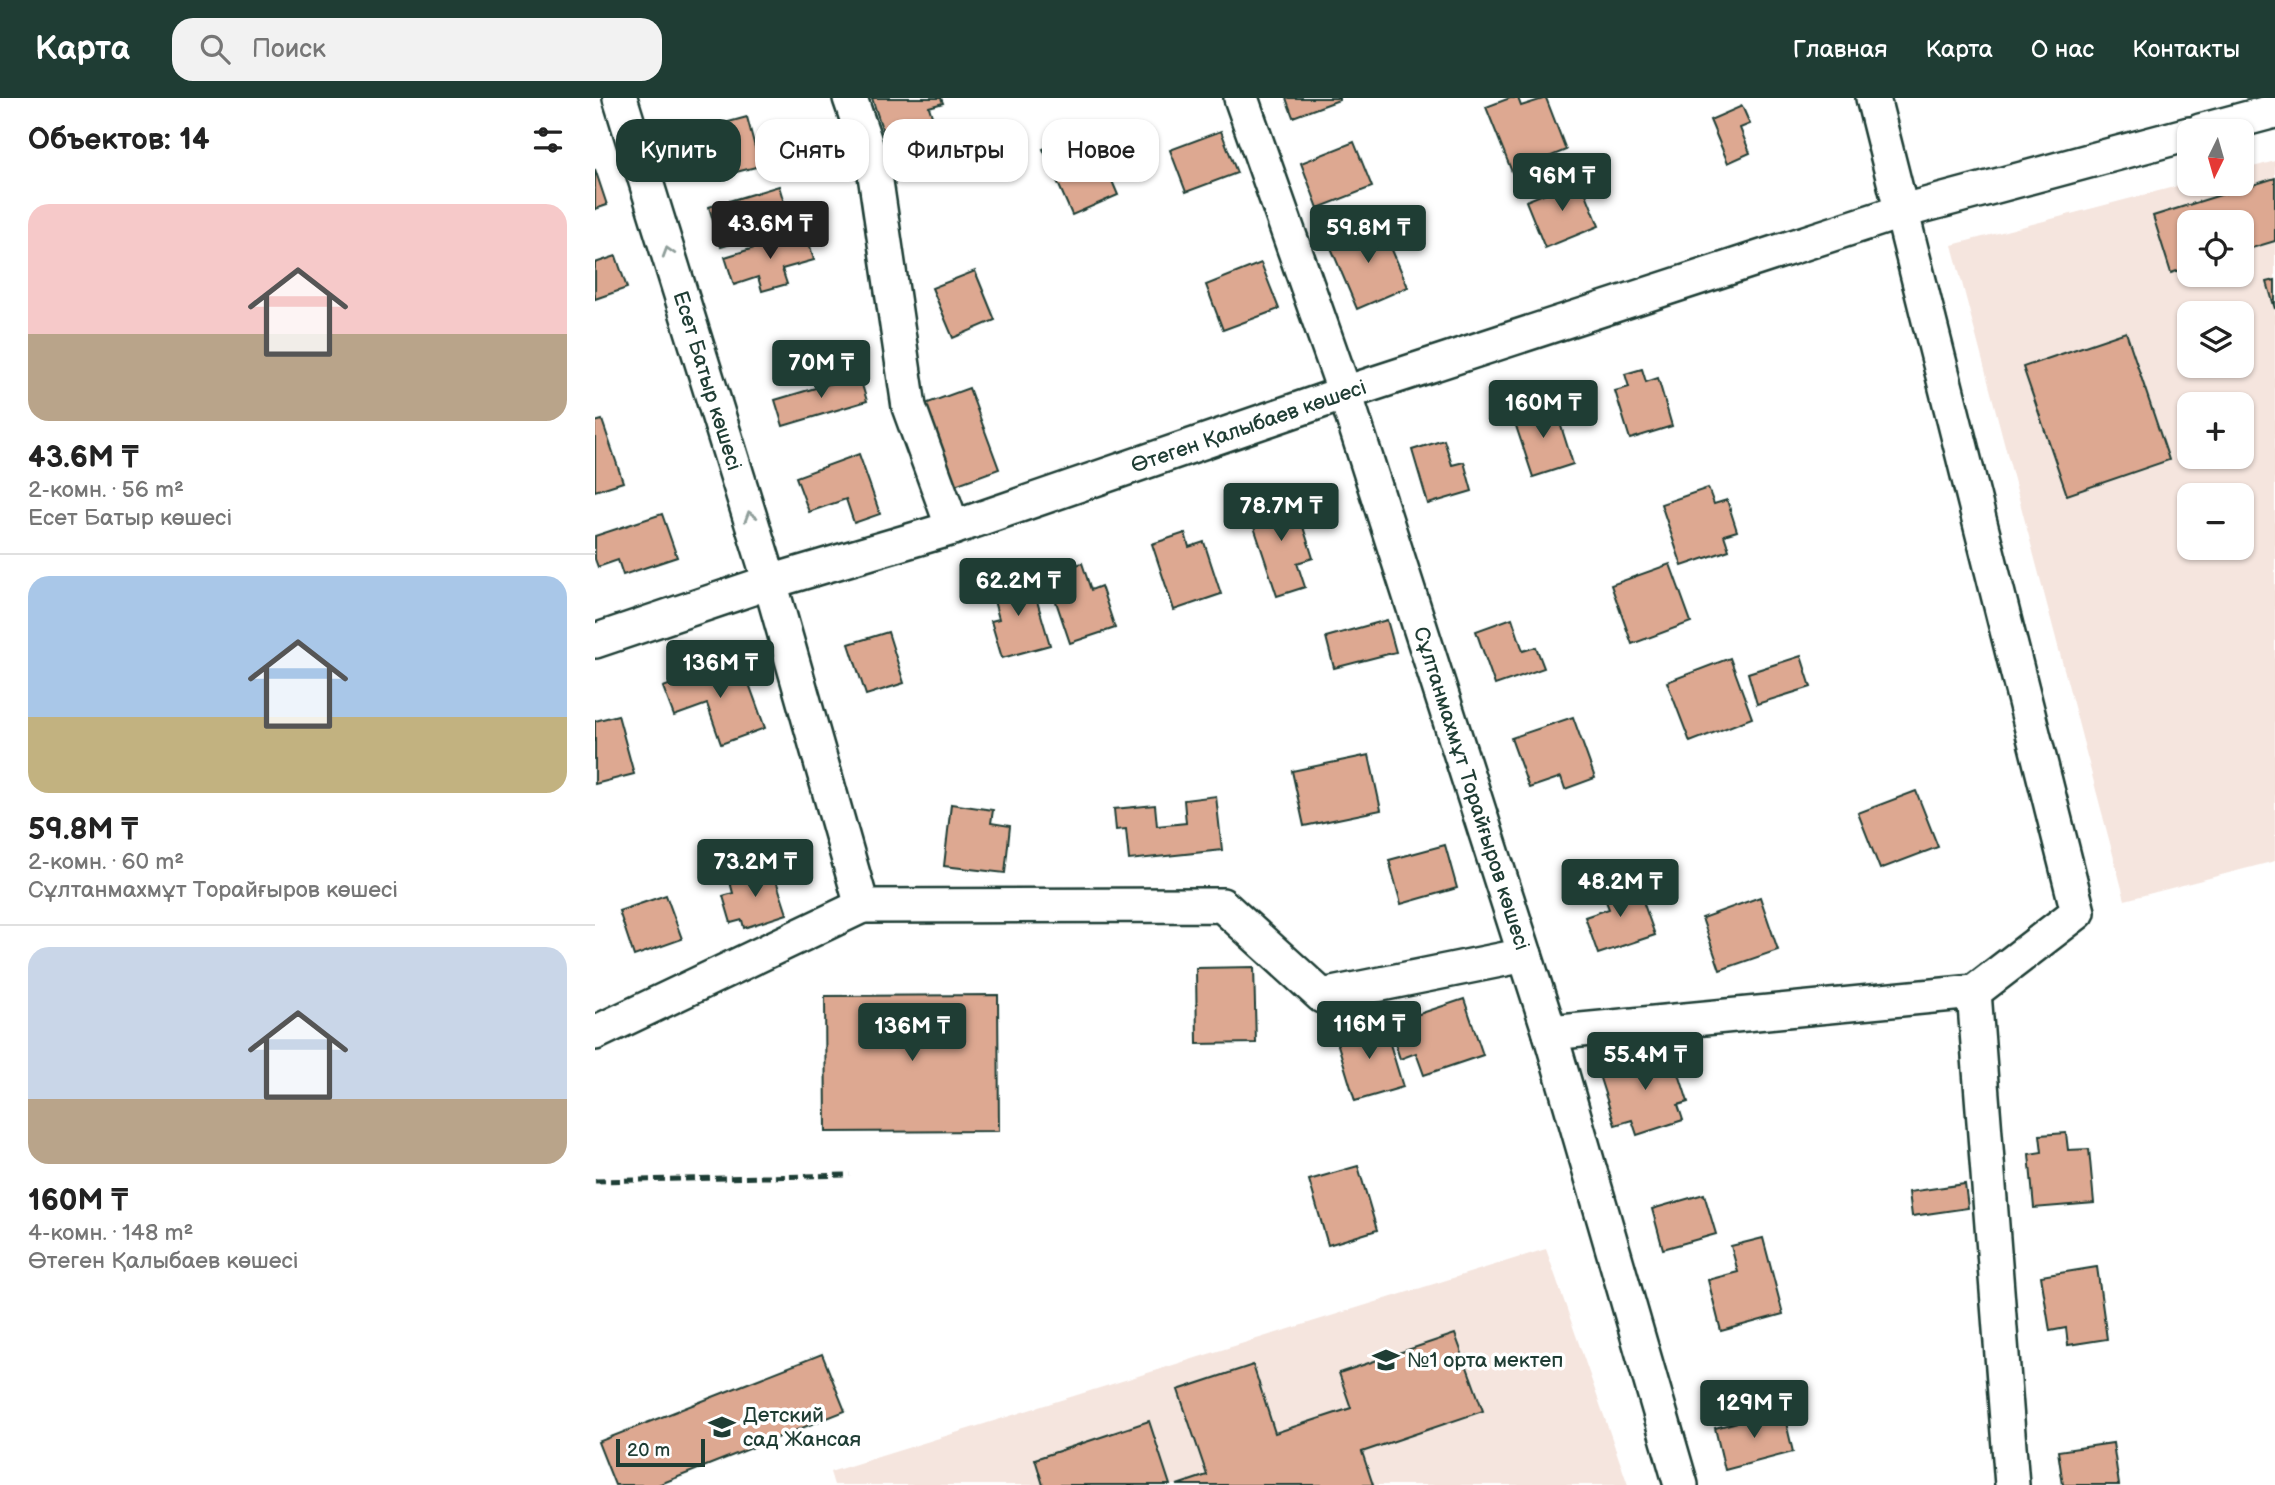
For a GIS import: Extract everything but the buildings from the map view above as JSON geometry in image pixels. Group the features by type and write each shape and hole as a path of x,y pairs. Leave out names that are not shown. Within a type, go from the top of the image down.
{"street":[{"name":"Есет Батыр көшесі","path":"619,98 770,582 862,906"},
{"path":"850,98 874,168 909,407 953,528"},
{"name":"Сұлтанмахмұт Торайғыров көшесі","path":"1241,98 1345,393 1550,1033 1681,1485"},
{"path":"1550,1033 1974,992 2078,912 1873,98"},
{"path":"2245,119 2275,111"},
{"name":"Өтеген Қалыбаев көшесі","path":"595,641 770,582 953,528 1345,393 1903,211 2177,137"},
{"path":"595,1033 862,906 1222,905 1322,996 1525,955"},
{"path":"1974,992 2012,1485"}],"shaded area":[{"path":"2275,161 2275,861 2125,900 1952,245 2177,186 2177,196 2254,196 2254,167"},
{"name":"№1 орта мектеп","path":"1546,1249 1628,1485 834,1485 830,1472"}],"railway":[{"path":"595,1181 850,1175"}],"place":[{"name":"№1 орта мектеп","path":"1386,1360"},
{"name":"Детский сад Жансая","path":"722,1427"}]}
